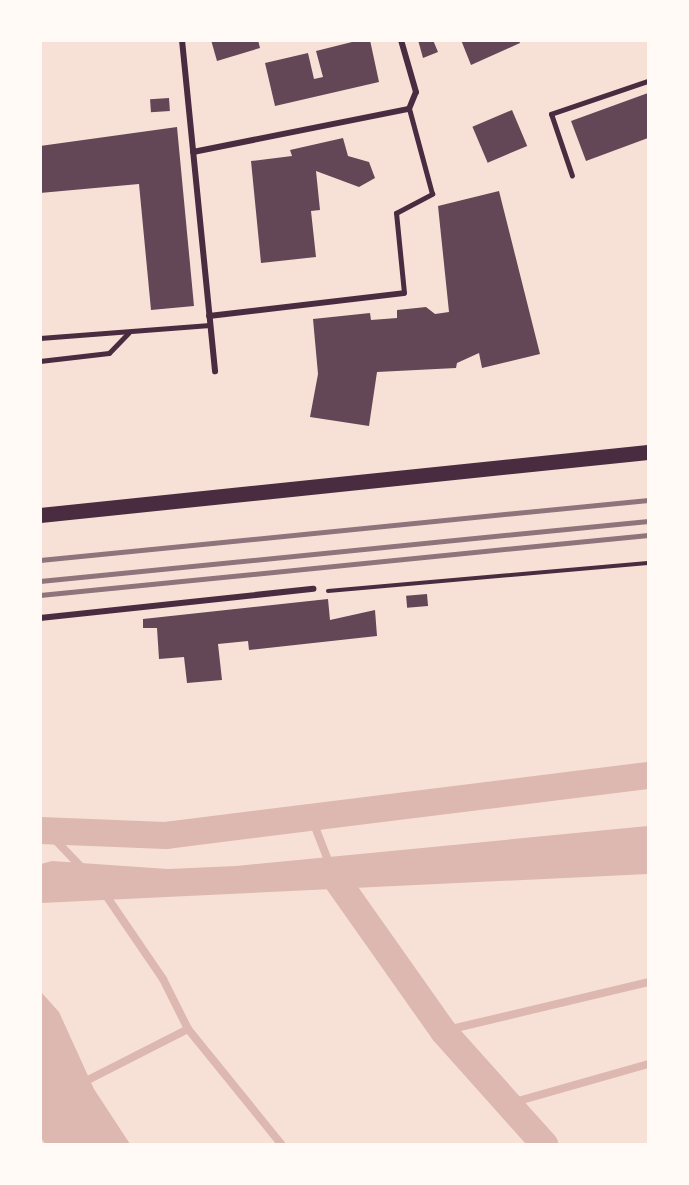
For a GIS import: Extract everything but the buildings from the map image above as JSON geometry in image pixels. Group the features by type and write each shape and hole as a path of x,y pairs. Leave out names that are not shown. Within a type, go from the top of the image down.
{"main road":[{"path":"40,515 648,452"}],"street":[{"path":"182,40 215,371"},
{"path":"193,152 409,109 417,92 401,40"},
{"path":"209,316 404,293"},
{"path":"40,618 313,589"}],"lane":[{"path":"572,176 551,114 648,81"},
{"path":"404,293 396,213 432,194 409,109"},
{"path":"40,338 210,325"},
{"path":"40,361 109,353 128,333"}],"path":[{"path":"313,589 358,592 648,563"}],"shaded area":[{"path":"648,826 648,874 41,903 41,864 52,861 168,869 236,866"},
{"path":"41,992 59,1012 94,1089 130,1144 45,1144 41,1138"}],"waterway":[{"path":"40,830 165,835 648,775"},
{"path":"310,814 331,868"},
{"path":"40,824 83,869"},
{"path":"333,875 443,1031 544,1144"},
{"path":"105,894 163,979 188,1029 281,1144"},
{"path":"443,1031 648,982"},
{"path":"82,1083 188,1029"},
{"path":"508,1104 648,1064"}],"railway":[{"path":"40,560 648,500"},
{"path":"40,581 648,521"},
{"path":"40,595 648,535"}]}
